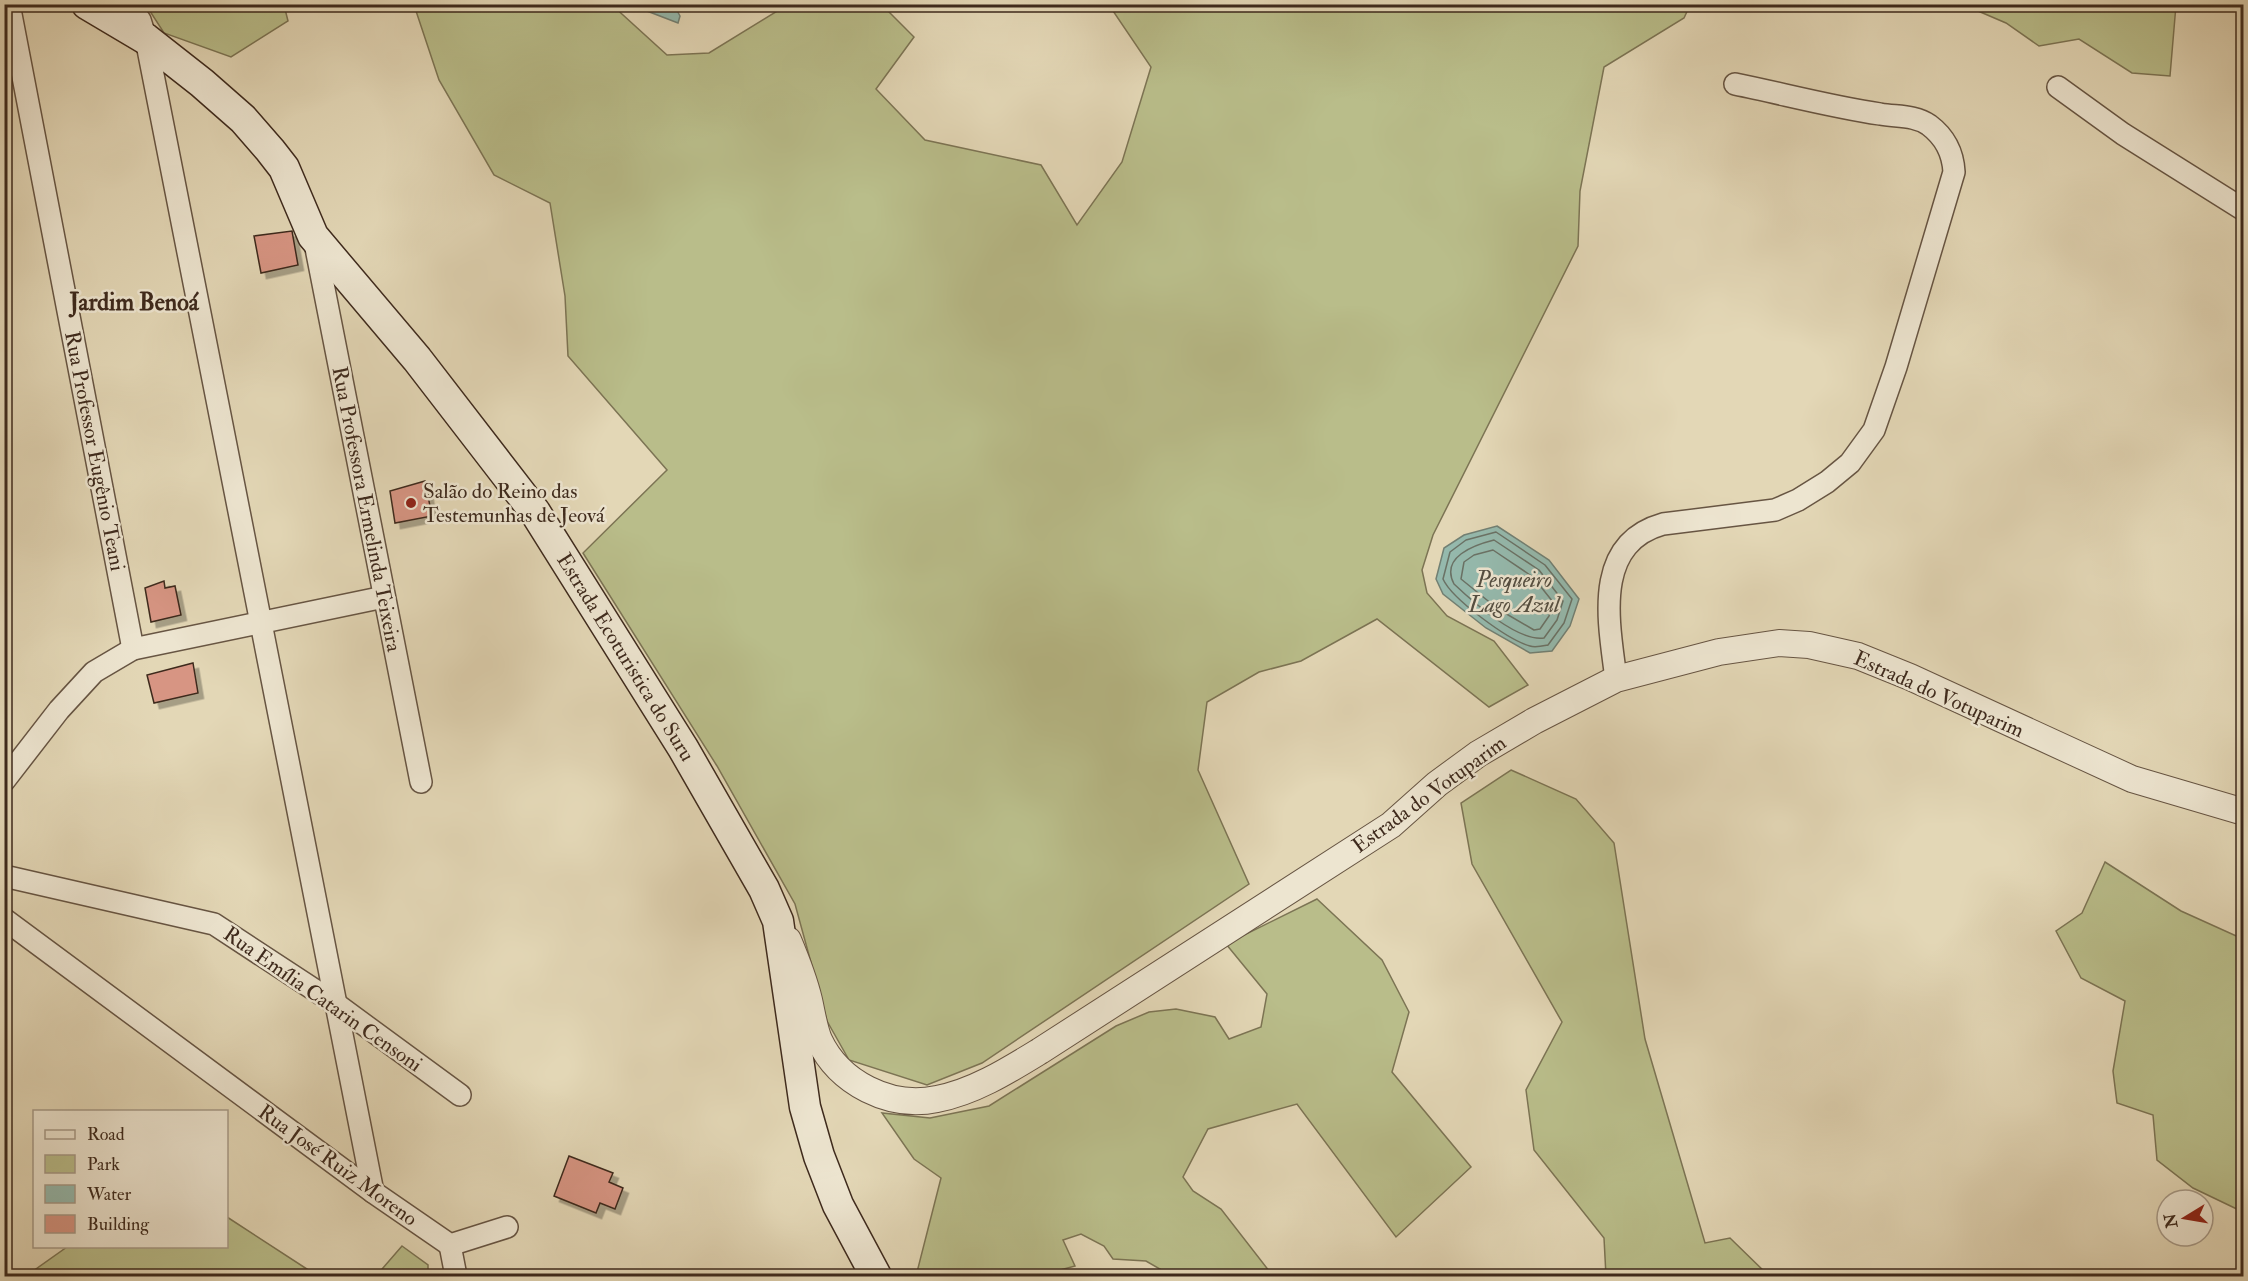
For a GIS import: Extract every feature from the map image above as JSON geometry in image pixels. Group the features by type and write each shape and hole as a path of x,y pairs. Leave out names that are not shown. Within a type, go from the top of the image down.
{"main road":[{"name":"Estrada Ecoturistica do Suru","path":"87,4 146,39 202,83 258,135 284,168 313,236 417,359 557,546 683,748 764,889 778,921 805,1107 813,1137 838,1205 876,1276"}],"street":[{"name":"Rua Professor Eugênio Teani","path":"9,4 133,649"},
{"path":"126,4 140,20 146,39 373,1192"},
{"path":"1616,679 1608,592 1620,555 1633,538 1648,528 1663,524 1775,510 1798,500 1827,482 1850,463 1874,430 1896,367 1954,172 1953,158 1944,140 1928,124 1908,117 1882,115 1735,84"},
{"path":"2058,87 2123,134 2244,210"},
{"name":"Rua Professora Ermelinda Teixeira","path":"313,236 421,782"},
{"path":"4,781 59,710 94,672 133,649 384,597"},
{"name":"Estrada do Votuparim","path":"778,921 796,960 819,1039 831,1060 858,1085 881,1095 917,1101 937,1099 990,1080 1023,1062 1391,825 1437,784 1478,754 1534,721 1616,679 1746,647 1779,643 1834,649 1910,676 2132,779 2244,812"},
{"name":"Rua Emília Catarin Censoni","path":"4,876 214,924 336,1004 460,1095"},
{"name":"Rua José Ruiz Moreno","path":"4,919 373,1192 450,1245"},
{"path":"456,1276 450,1245 507,1227"}],"green space":[{"path":"146,5 284,5 288,21 231,57 164,33"},
{"path":"414,5 612,5 667,55 709,53 787,5 882,5 914,37 876,89 925,140 1041,165 1077,225 1122,162 1151,67 1109,5 1690,5 1684,18 1604,67 1580,191 1578,246 1433,535 1422,570 1427,593 1447,616 1494,641 1528,685 1489,707 1377,619 1301,661 1259,672 1207,702 1198,770 1249,884 982,1063 927,1085 849,1060 827,1021 795,904 717,766 583,553 667,470 568,356 565,296 550,203 494,175 439,80"},
{"path":"1964,5 2176,5 2170,76 2132,73 2079,39 2039,46 2006,23"},
{"path":"1511,770 1576,799 1614,843 1645,1039 1705,1243 1730,1238 1769,1276 1606,1276 1604,1238 1534,1150 1526,1090 1562,1022 1472,864 1461,803"},
{"path":"2105,862 2181,911 2243,939 2243,1212 2215,1199 2215,1188 2193,1188 2157,1160 2153,1115 2117,1103 2113,1071 2125,1001 2081,978 2056,931 2082,913"},
{"path":"1317,899 1382,960 1409,1012 1392,1072 1471,1167 1396,1237 1297,1104 1208,1129 1183,1177 1193,1191 1221,1209 1273,1276 1172,1276 1146,1261 1113,1259 1104,1246 1081,1234 1063,1240 1075,1266 1038,1276 916,1276 941,1178 914,1159 882,1113 930,1118 989,1106 1116,1026 1149,1012 1176,1009 1215,1017 1229,1039 1261,1027 1267,994 1226,944"},
{"path":"228,1218 310,1271 306,1276 26,1276 66,1248 228,1248"},
{"path":"402,1246 428,1265 428,1276 376,1276"}],"water":[{"path":"641,5 674,5 680,16 678,23 647,11"},
{"name":"Pesqueiro Lago Azul","path":"1497,526 1549,560 1579,599 1570,626 1552,651 1530,653 1486,628 1443,594 1436,579 1444,548 1464,535"}],"building":[{"path":"292,231 298,265 261,273 254,236"},
{"name":"Salão do Reino das Testemunhas de Jeová","path":"425,481 432,516 395,523 390,491"},
{"path":"164,581 165,588 175,586 181,615 151,622 145,588"},
{"path":"193,663 198,693 154,703 147,675"},
{"path":"569,1156 613,1173 609,1182 623,1188 615,1209 600,1203 596,1213 554,1196"}],"place":[{"name":"Salão do Reino das Testemunhas de Jeová","path":"411,503"}],"district":[{"name":"Jardim Benoá","path":"134,302"}]}
